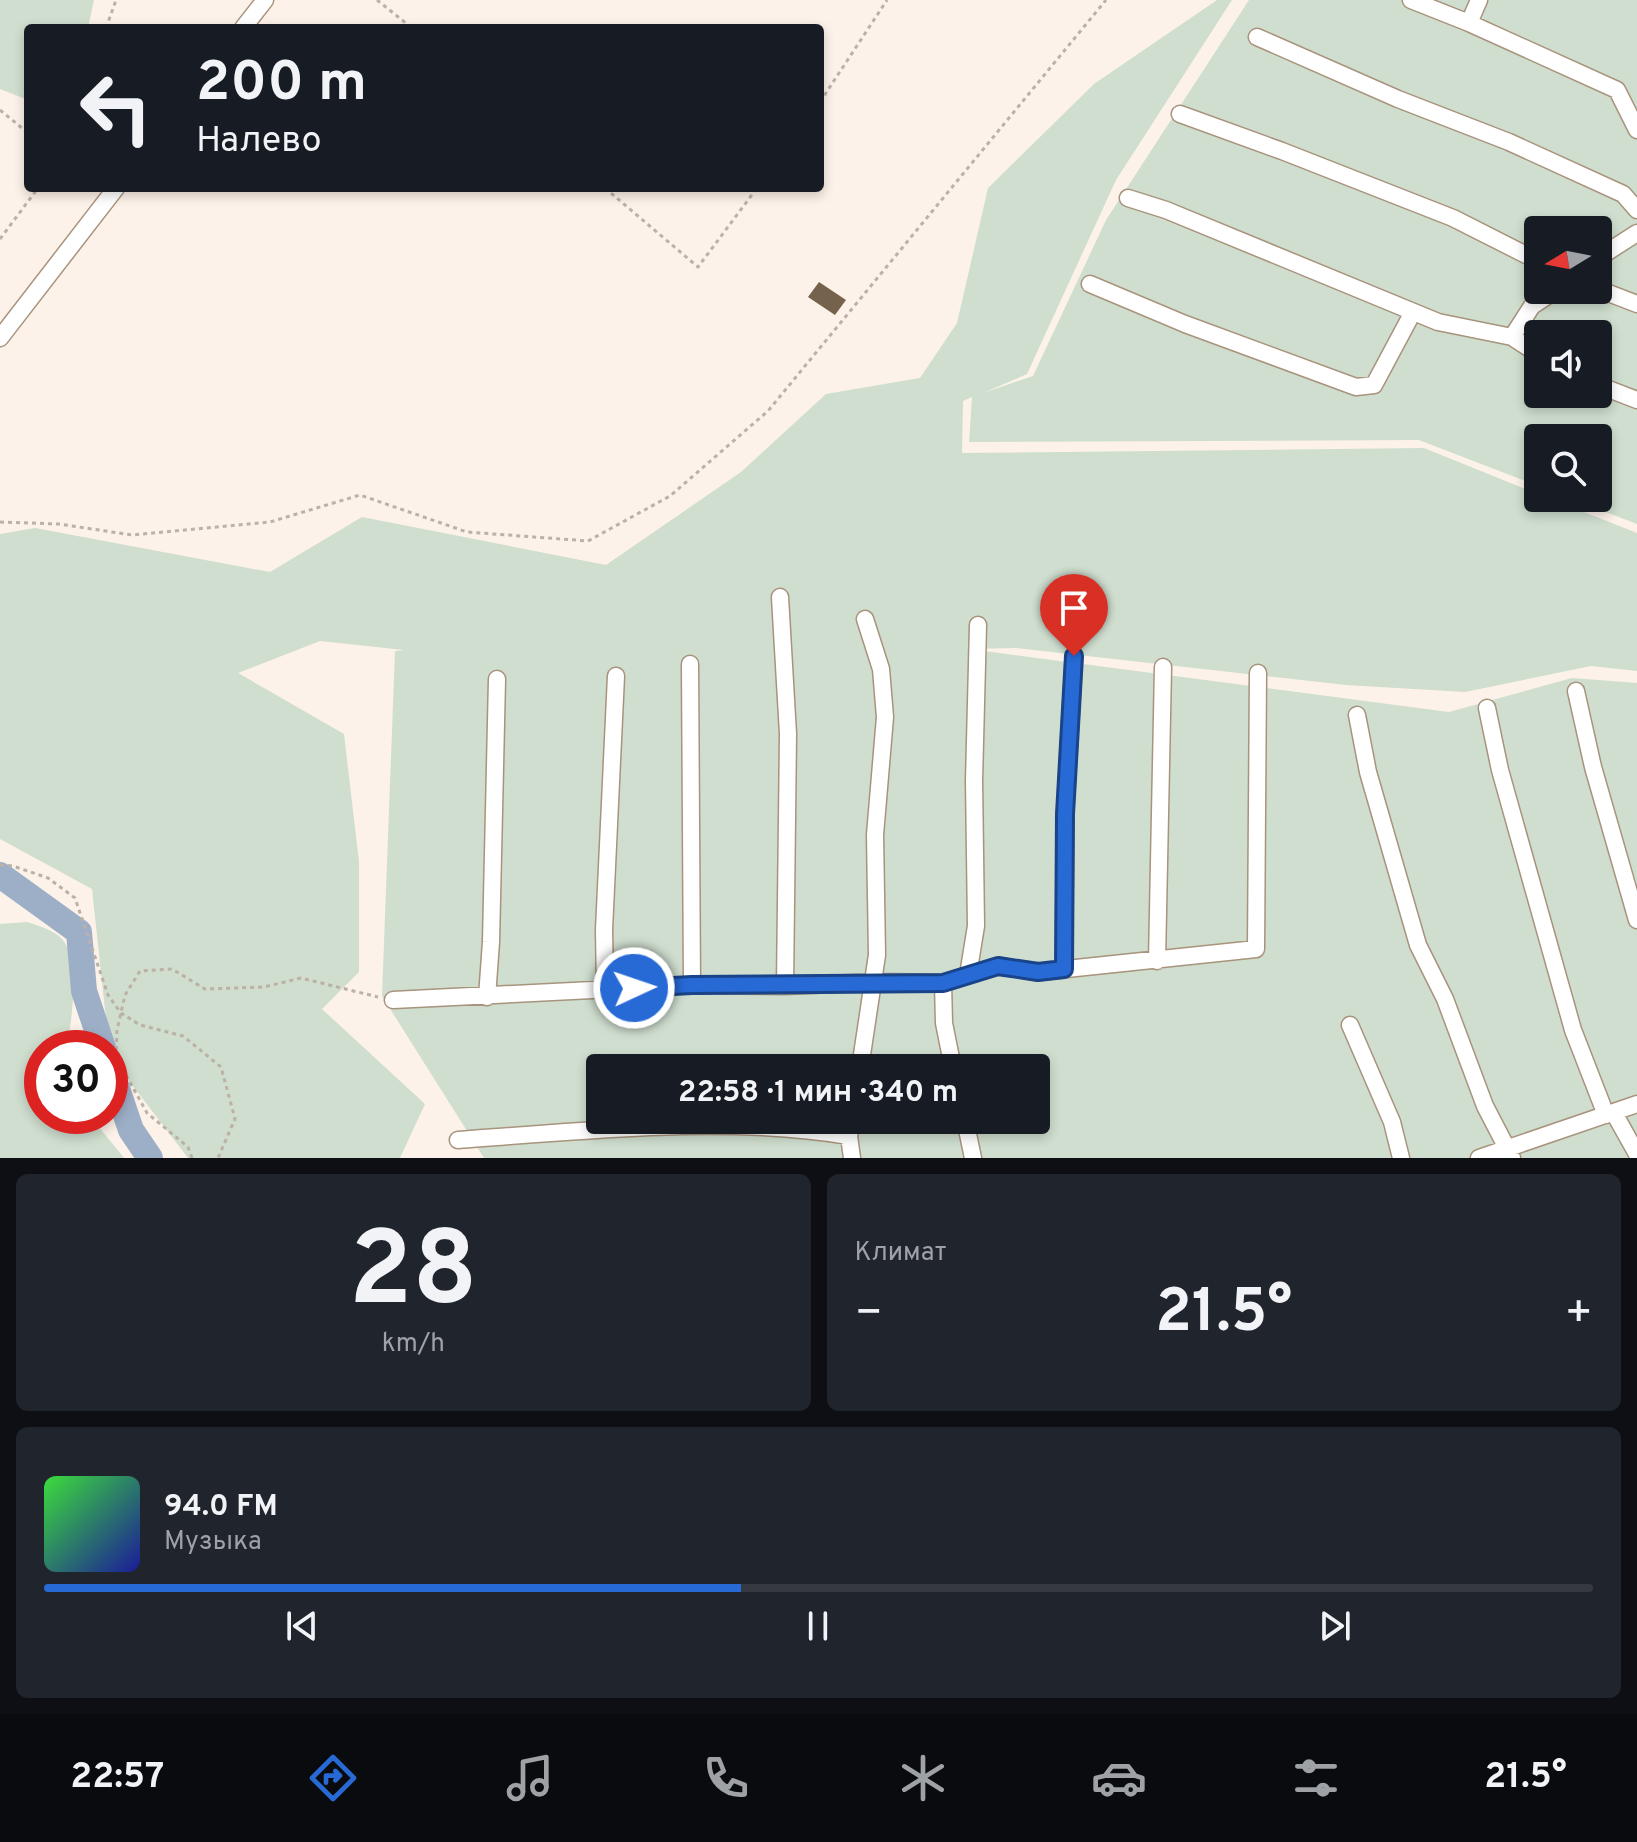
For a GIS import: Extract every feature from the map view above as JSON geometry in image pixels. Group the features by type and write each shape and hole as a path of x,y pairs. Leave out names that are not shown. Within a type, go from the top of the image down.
{"street":[{"path":"246,24 265,0"},
{"path":"1411,0 1617,90 1637,130"},
{"path":"1469,23 1479,0"},
{"path":"1257,37 1398,99 1509,142 1623,194 1637,210"},
{"path":"1180,114 1453,218 1524,254"},
{"path":"0,338 113,192"},
{"path":"1128,198 1166,210 1438,322 1512,337 1524,345"},
{"path":"1612,249 1637,233"},
{"path":"1090,284 1356,387 1374,385 1413,312"},
{"path":"1612,294 1637,304"},
{"path":"1512,337 1535,304"},
{"path":"1612,390 1637,400"},
{"path":"780,597 788,734 785,986"},
{"path":"862,1054 877,955 875,835 885,717 881,669 865,619"},
{"path":"968,975 976,926 974,795 978,625"},
{"path":"1064,969 1065,814 1074,656"},
{"path":"690,664 692,985"},
{"path":"1157,961 1163,667"},
{"path":"393,1000 692,985 943,983 998,966 1038,972 1256,949 1258,673"},
{"path":"605,989 604,930 616,676"},
{"path":"487,997 497,679"},
{"path":"1576,691 1593,767 1637,920"},
{"path":"1487,708 1500,770 1573,1030 1610,1114 1637,1154"},
{"path":"1357,715 1368,772 1418,945 1445,999 1485,1106 1509,1153"},
{"path":"943,983 944,1023 950,1054"},
{"path":"1350,1025 1392,1122 1401,1158"},
{"path":"1479,1158 1509,1153 1637,1104"},
{"path":"458,1140 586,1131"},
{"path":"850,1134 852,1158"},
{"path":"968,1134 973,1158"}],"path":[{"path":"107,24 116,0"},
{"path":"377,0 407,24"},
{"path":"824,96 887,0"},
{"path":"0,522 59,524 132,535 270,522 360,495 467,532 588,541 670,496 768,411 1106,0"},
{"path":"0,110 24,130"},
{"path":"0,239 35,192"},
{"path":"610,192 698,267 754,192"},
{"path":"0,865 13,866 48,878 75,898 108,995 121,1013 140,1025 183,1036 221,1067 235,1119 218,1158"},
{"path":"192,1158 188,1147 147,1113 116,1057 117,1030 125,995 140,971 172,969 205,989 264,987 301,978 393,1000"}],"green space":[{"path":"0,0 94,0 89,24 24,24 24,98 0,89"},
{"path":"1217,0 1232,0 1116,180 1027,374 983,393 1033,376 1106,220 1249,0 1637,0 1637,524 1606,512 1612,512 1612,424 1524,424 1524,481 1419,440 969,442 972,397 963,401 962,453 1424,448 1524,488 1524,512 1584,512 1637,533 1637,671 1591,666 1465,692 1346,685 1016,648 969,649 1449,712 1572,678 1637,683 1637,1158 484,1158 382,996 395,651 404,650 320,641 238,673 344,734 359,862 359,972 322,1009 425,1104 400,1158 188,1158 128,1080 128,1030 107,1030 92,889 0,839 0,534 35,528 270,572 362,517 606,565 741,472 826,394 920,378 957,323 988,188 1094,84"},
{"path":"27,922 53,932 65,943 73,970 69,1030 24,1030 24,1134 105,1134 124,1158 0,1158 0,924"}],"building":[{"path":"819,282 846,300 835,315 808,297"}],"waterway":[{"path":"0,875 79,932 84,991 97,1030"},
{"path":"128,1121 150,1158"}],"route":[{"path":"634,988 943,983 998,966 1038,972 1064,969 1065,814 1074,656"}]}
